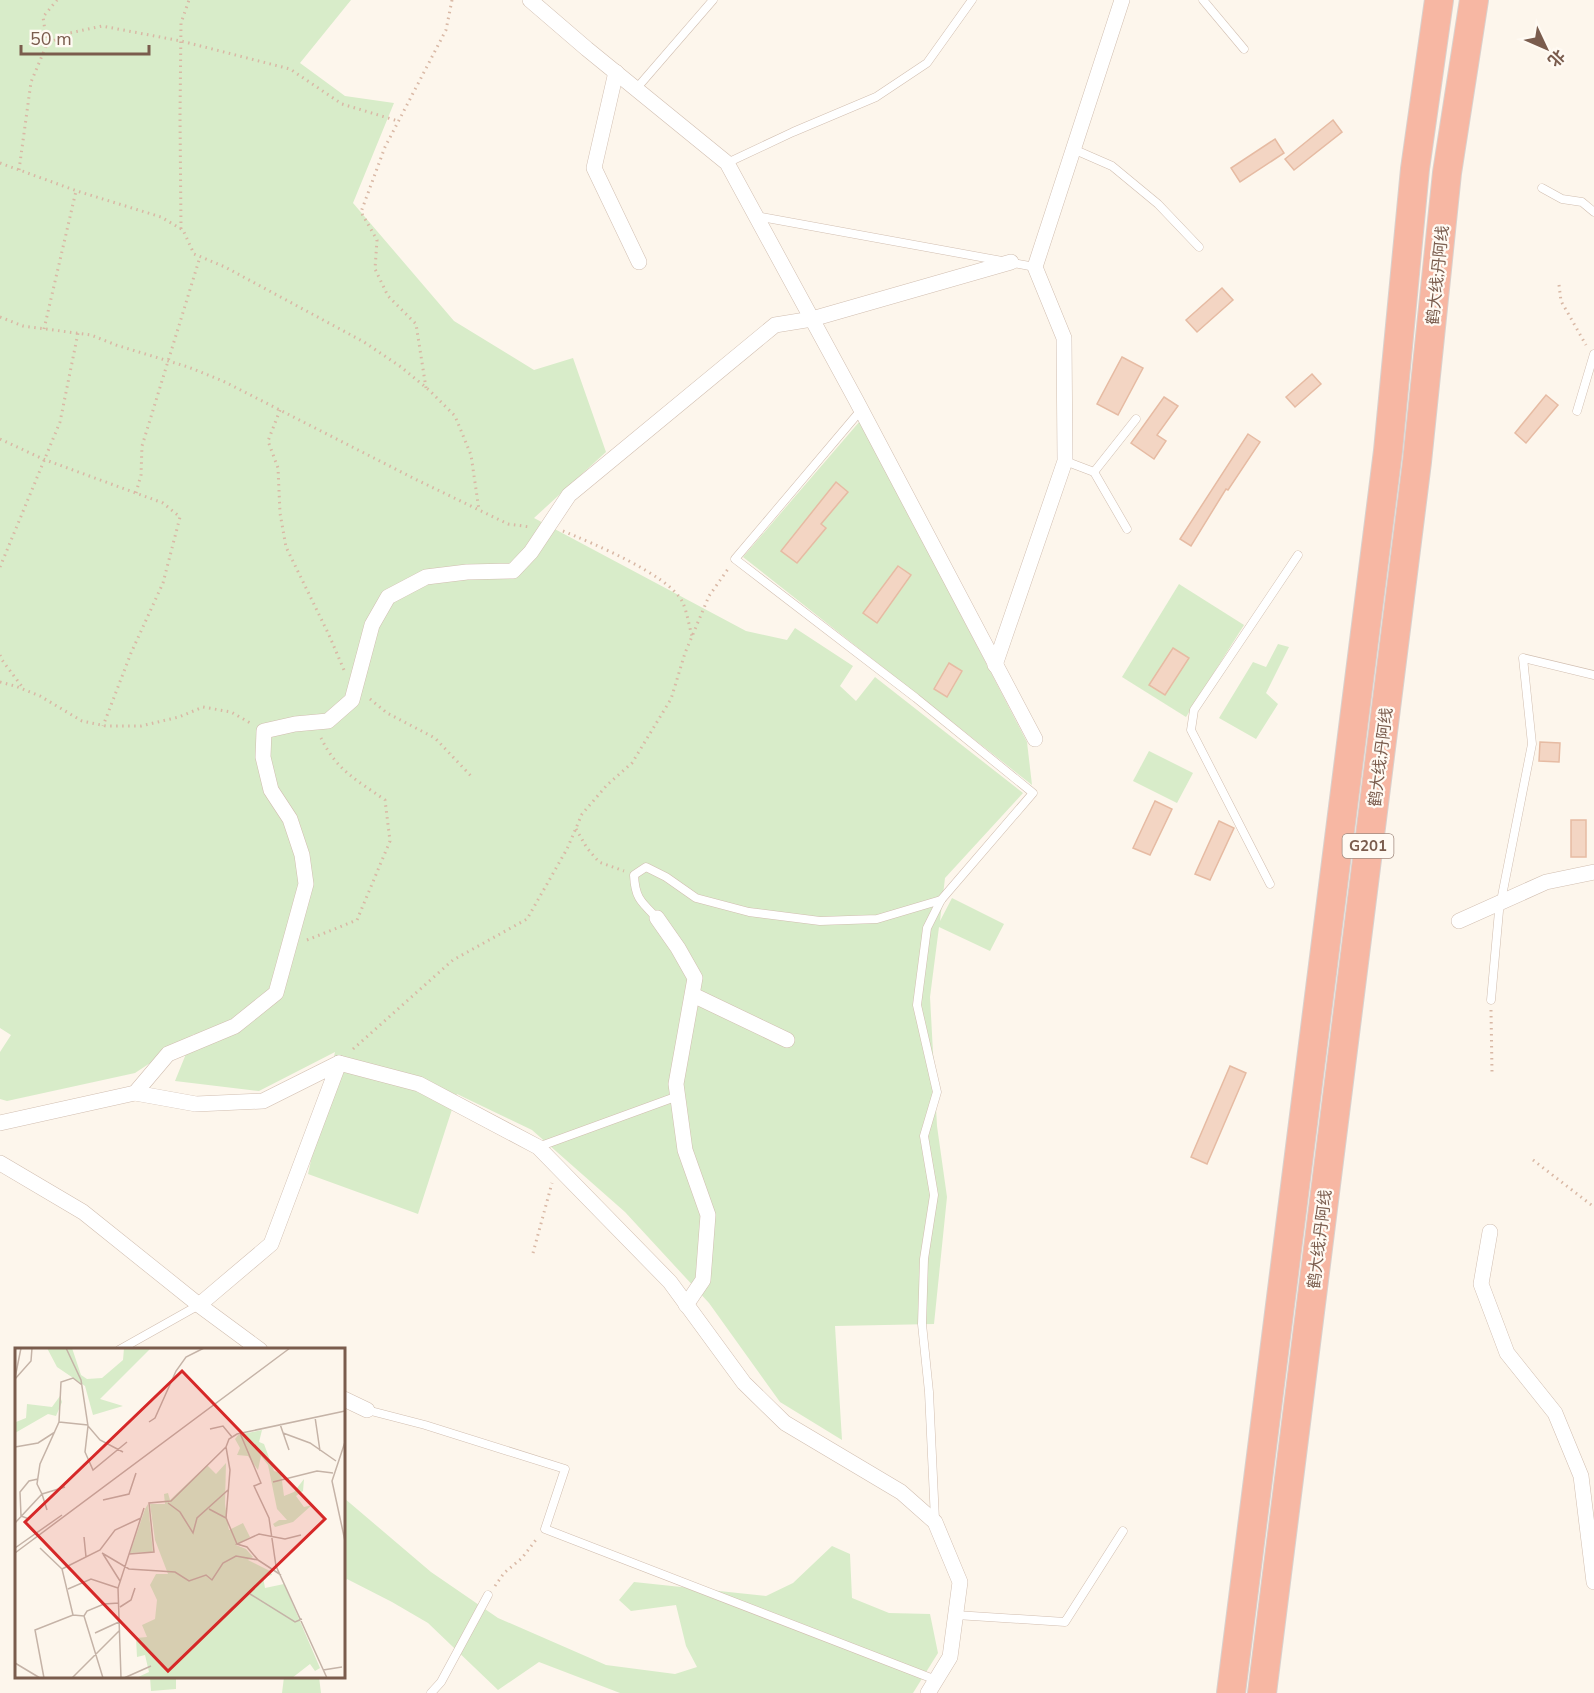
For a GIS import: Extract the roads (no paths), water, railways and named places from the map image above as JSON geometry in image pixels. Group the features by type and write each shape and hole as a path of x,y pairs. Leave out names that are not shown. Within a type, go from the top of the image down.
{"highway":[{"name":"鹤大线;丹阿线","path":"1231,1693 1388,451 1415,169 1439,0"},
{"name":"鹤大线;丹阿线","path":"1262,1693 1417,462 1447,173 1474,0"}],"street":[{"path":"995,665 1065,461 1064,338 1035,267 1122,0"},
{"path":"532,1 727,163 861,410 1035,740"},
{"path":"616,72 594,168 639,262"},
{"path":"135,1093 168,1054 235,1026 276,993 306,884 302,855 290,819 271,790 263,757 264,731 295,724 328,721 352,700 372,625 388,597 426,577 467,572 513,571 531,552 569,495 775,325 812,319 1011,262"},
{"path":"1459,921 1546,882 1594,872"},
{"path":"657,918 695,978 676,1084 685,1150 708,1215 703,1280 686,1305"},
{"path":"693,995 787,1040"},
{"path":"199,1305 271,1244 339,1063"},
{"path":"0,1123 135,1093 196,1104 263,1101 339,1063 419,1084 538,1147 670,1282 744,1383 785,1423 901,1492 935,1522 960,1582 950,1657 932,1687"},
{"path":"0,1163 83,1212 199,1305 257,1348"},
{"path":"1490,1232 1481,1284 1507,1353 1555,1413 1581,1476 1594,1582"},
{"path":"345,1400 367,1410"}],"lane":[{"path":"636,89 713,0"},
{"path":"727,163 876,97 927,63 972,0"},
{"path":"1203,0 1244,50"},
{"path":"1073,149 1112,166 1158,204 1199,248"},
{"path":"1542,188 1562,199 1582,202 1594,212"},
{"path":"756,216 1035,267"},
{"path":"1577,411 1593,356"},
{"path":"861,410 735,559 916,698 1033,793 941,900 927,928 917,1005 937,1092 924,1136 934,1195 924,1259 922,1324 929,1392 935,1522"},
{"path":"1094,472 1136,419"},
{"path":"1065,461 1094,472 1127,529"},
{"path":"1270,884 1191,730 1194,710 1298,555"},
{"path":"1491,1000 1501,902 1532,744 1523,658 1594,675"},
{"path":"657,918 643,904 635,890 634,874 646,867 666,877 696,898 749,912 820,921 877,919 941,900"},
{"path":"538,1147 678,1096"},
{"path":"123,1348 199,1305"},
{"path":"367,1410 425,1425 565,1469 545,1529 932,1687"},
{"path":"956,1615 1065,1622 1123,1531"},
{"path":"431,1693 441,1682 488,1595"}]}
